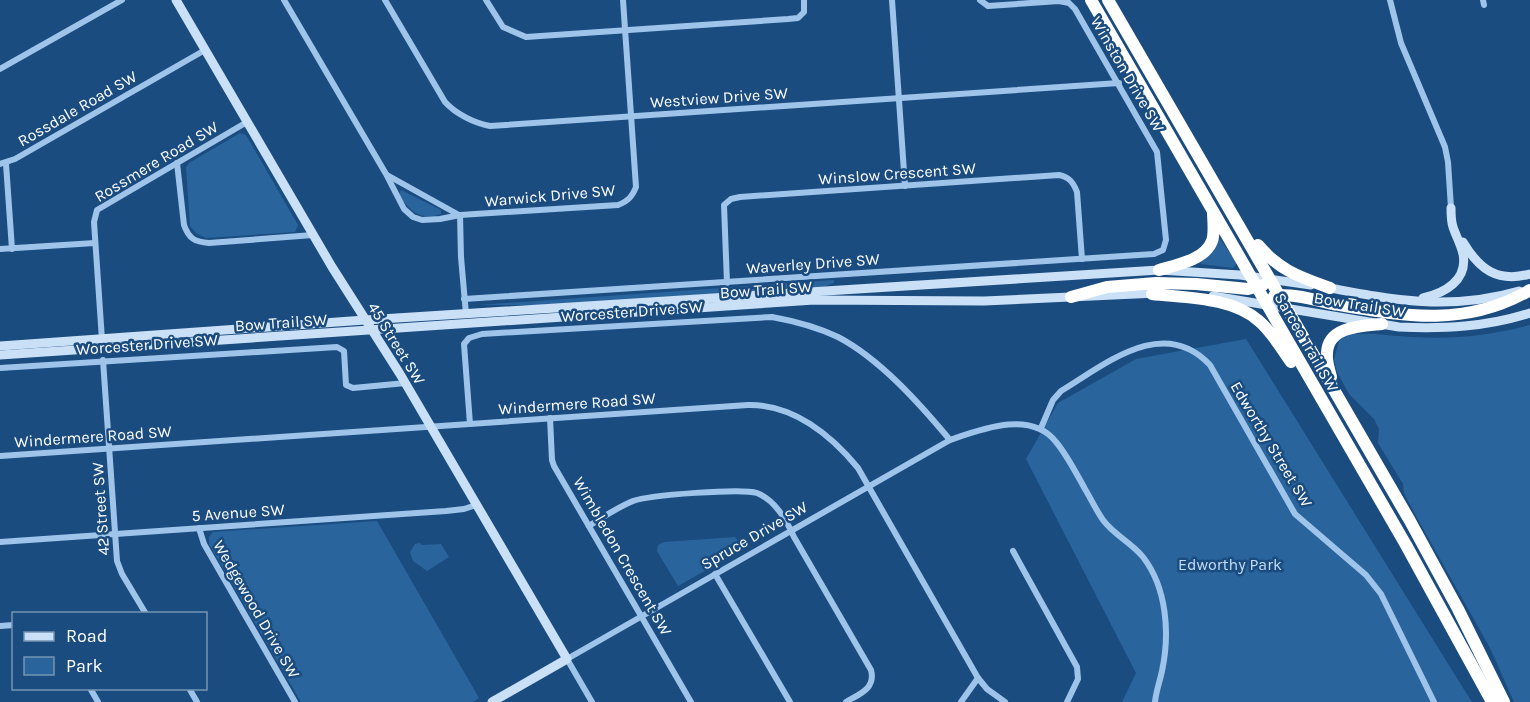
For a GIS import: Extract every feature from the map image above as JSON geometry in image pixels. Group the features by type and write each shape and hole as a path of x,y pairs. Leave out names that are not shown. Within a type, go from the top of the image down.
{"highway":[{"name":"Sarcee Trail SW","path":"1091,0 1406,545 1492,702"},
{"name":"Sarcee Trail SW","path":"1108,0 1238,221 1445,584 1504,702"},
{"path":"1159,270 1186,261 1205,251 1212,241 1213,211"},
{"path":"1238,221 1268,258 1282,269 1330,288"},
{"path":"1071,297 1107,287 1156,283 1248,289 1254,282 1271,279"},
{"path":"1266,304 1268,299 1280,295 1382,312 1446,316 1493,308 1510,302 1530,289"},
{"path":"1152,294 1219,303 1248,314 1261,322 1270,332 1317,393"},
{"path":"1332,387 1327,353 1331,340 1345,329 1382,324"}],"main road":[{"name":"45 Street SW","path":"176,0 313,235 406,383 567,659"},
{"path":"1451,208 1462,240 1480,265 1494,274 1506,277 1530,274"},
{"path":"1408,301 1439,294 1453,285 1459,277 1463,266 1463,255 1452,225 1451,208"},
{"name":"Bow Trail SW","path":"0,346 365,320 1159,270 1254,282"},
{"name":"Bow Trail SW","path":"1271,279 1408,301 1450,303 1478,300 1530,289"},
{"path":"915,299 912,292 917,285"},
{"name":"Bow Trail SW","path":"0,355 804,301 915,299 984,301 1192,293 1399,327 1452,328 1497,322 1530,312"},
{"name":"Spruce Drive SW","path":"493,702 567,659"}],"street":[{"path":"0,69 122,0"},
{"name":"Warwick Drive SW","path":"284,0 386,174 404,209 413,217 422,220 460,215 618,205 626,202 633,195 636,187 631,117"},
{"name":"Westview Drive SW","path":"385,0 445,102 477,122 490,126 1119,83"},
{"path":"486,0 503,27 526,37 798,18 804,12 804,0"},
{"path":"623,0 631,117"},
{"path":"892,0 905,186"},
{"name":"Winston Drive SW","path":"980,0 988,6 1059,1 1069,3 1075,9 1157,152 1167,240 1163,250"},
{"path":"1390,0 1401,43 1445,147 1451,208"},
{"name":"Rossdale Road SW","path":"12,249 3,164 205,50"},
{"name":"Rossmere Road SW","path":"102,340 94,219 99,207 247,122"},
{"path":"177,163 184,225 188,235 197,243 313,235"},
{"path":"386,174 460,215 466,314"},
{"name":"Winslow Crescent SW","path":"727,283 723,211 724,205 740,196 1067,177 1077,192 1082,259"},
{"path":"0,249 95,243"},
{"name":"Waverley Drive SW","path":"464,299 1154,254 1163,250"},
{"name":"Worcester Drive SW","path":"470,424 464,344 469,338 482,334 772,317 810,326 839,338 859,351 903,387 950,440"},
{"name":"Edworthy Street SW","path":"1041,428 1053,400 1061,391 1133,349 1155,343 1167,343 1196,352 1210,365 1295,514 1382,594 1434,702"},
{"name":"Worcester Drive SW","path":"0,368 338,347 344,351 346,386 353,388 406,383"},
{"name":"42 Street SW","path":"103,360 115,534 120,569 145,612"},
{"name":"Windermere Road SW","path":"0,456 748,405 770,406 786,410 801,418 842,451 858,468 978,678 987,689 1005,702"},
{"name":"Wimbledon Crescent SW","path":"550,418 554,466 691,702"},
{"name":"Spruce Drive SW","path":"567,659 950,440 974,431 998,426 1019,425 1041,428"},
{"path":"1041,428 1057,442 1104,520 1137,550 1156,579 1164,610 1166,635 1162,671 1155,702"},
{"path":"589,526 643,498 740,491 759,494 766,498 786,518 791,531 871,670 873,677 869,687 846,702"},
{"name":"5 Avenue SW","path":"0,542 446,511 476,505"},
{"name":"Wedgewood Drive SW","path":"199,528 204,544 295,702"},
{"path":"1013,551 1077,667 1078,679 1067,702"},
{"path":"715,574 790,702"},
{"name":"45 Street SW","path":"567,659 592,702"},
{"path":"961,702 978,678"}],"green space":[{"path":"240,133 246,135 298,225 295,232 206,238 196,233 190,226 186,167"},
{"path":"401,190 441,210 441,214 427,216 411,210 399,194"},
{"path":"1220,239 1237,263 1233,268 1201,264 1201,261"},
{"path":"834,280 834,283 823,287 565,305 479,305"},
{"path":"1530,325 1530,702 1514,702 1490,648 1416,516 1404,493 1403,484 1378,443 1379,429 1374,419 1349,394 1337,372 1334,360 1339,341 1348,333 1453,337 1491,334"},
{"name":"Edworthy Park","path":"1246,339 1472,702 1122,702 1136,673 1026,459 1058,403 1136,359"},
{"path":"377,521 479,698 473,702 301,702 209,544 209,537 213,532"},
{"path":"735,537 744,549 678,586 657,551 658,545 664,542"},
{"path":"415,544 422,545 441,544 449,557 427,571 413,561 410,552"}]}
